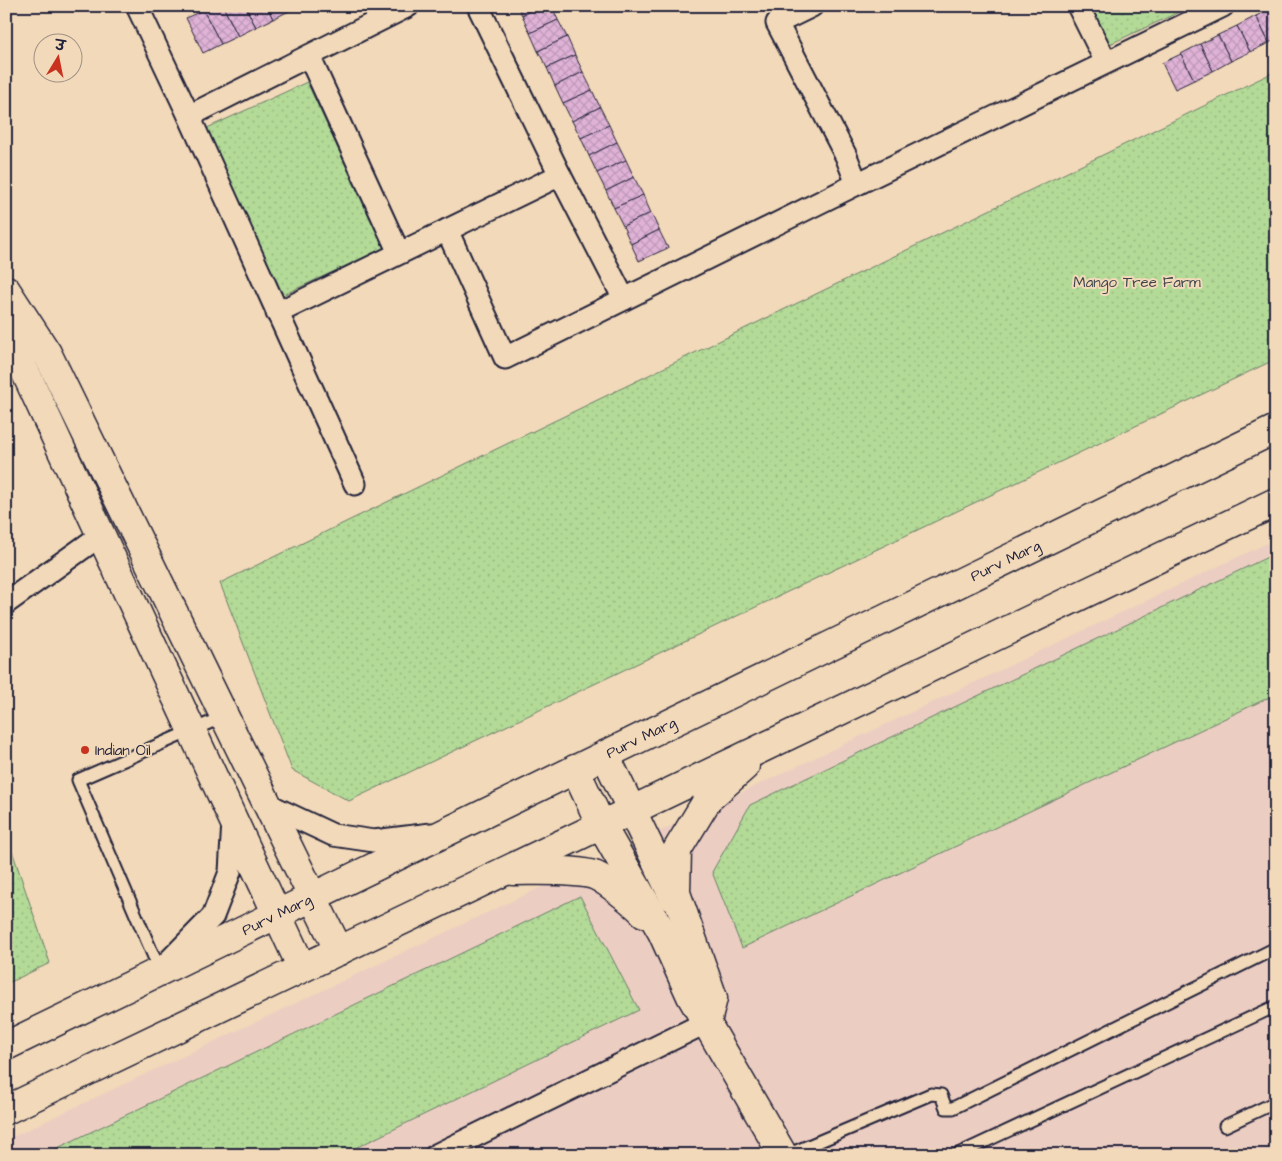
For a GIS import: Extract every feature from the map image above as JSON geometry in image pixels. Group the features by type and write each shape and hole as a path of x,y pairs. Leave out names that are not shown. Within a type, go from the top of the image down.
{"main road":[{"path":"6,290 47,353 339,950"},
{"path":"6,337 16,352 302,968"},
{"name":"Purv Marg","path":"6,1046 1276,429"},
{"path":"6,1110 1276,502"},
{"path":"674,928 678,850 708,799 771,744"},
{"path":"605,755 632,810 674,928 691,996 782,1155"},
{"path":"575,770 601,825 674,928"},
{"path":"505,871 560,871 596,876 674,928"}],"street":[{"path":"137,6 189,116 355,484"},
{"path":"189,116 408,6"},
{"path":"478,6 560,175 624,299"},
{"path":"812,6 777,23 846,156 857,184"},
{"path":"1078,6 1106,62"},
{"path":"447,230 505,358 1223,6"},
{"path":"309,56 399,254"},
{"path":"277,314 560,175"},
{"path":"6,603 101,535"},
{"path":"267,804 333,836 374,841 446,832"},
{"path":"160,971 213,916 230,872 233,819"},
{"path":"436,1155 707,1022"}],"lane":[{"path":"160,971 78,780 225,716"},
{"path":"787,1155 931,1094 941,1095 946,1108 953,1108 1276,948"},
{"path":"956,1155 1276,1006"},
{"path":"1225,1126 1276,1102"}],"shaded area":[{"path":"1276,539 1276,1155 6,1155 6,1140"}],"green space":[{"path":"1090,6 1192,6 1108,45"},
{"name":"Mango Tree Farm","path":"1276,71 1276,359 349,801 292,770 220,583"},
{"path":"307,82 384,248 283,295 205,129"},
{"path":"1276,553 1276,694 742,948 712,872 750,805"},
{"path":"6,833 50,963 6,984"},
{"path":"580,896 639,1010 341,1155 43,1155"}],"building":[{"path":"210,6 223,6 238,36 221,44 203,10"},
{"path":"223,6 245,6 256,27 238,36"},
{"path":"245,6 267,6 273,19 256,27"},
{"path":"267,6 289,6 291,10 273,19"},
{"path":"517,6 540,6 522,15"},
{"path":"540,6 552,6 558,20 530,33 522,15"},
{"path":"1274,7 1276,11 1276,39 1269,43 1256,16"},
{"path":"203,10 221,44 203,53 186,18"},
{"path":"1256,16 1269,43 1250,52 1237,26"},
{"path":"558,20 567,37 538,51 530,33"},
{"path":"1237,26 1250,52 1231,61 1218,35"},
{"path":"1218,35 1231,61 1213,71 1200,44"},
{"path":"567,37 575,55 547,68 538,51"},
{"path":"1200,44 1213,71 1194,80 1181,54"},
{"path":"1181,54 1194,80 1175,89 1162,63"},
{"path":"575,55 583,72 555,86 547,68"},
{"path":"583,72 592,90 563,103 555,86"},
{"path":"592,90 600,107 572,121 563,103"},
{"path":"600,107 609,125 581,138 572,121"},
{"path":"609,125 617,142 589,156 581,138"},
{"path":"617,142 626,160 597,173 589,156"},
{"path":"626,160 634,177 606,191 597,173"},
{"path":"634,177 643,195 614,208 606,191"},
{"path":"643,195 651,213 623,226 614,208"},
{"path":"651,213 659,230 631,244 623,226"},
{"path":"659,230 668,248 639,261 631,244"}],"place":[{"name":"Indian Oil","path":"85,750"}]}
